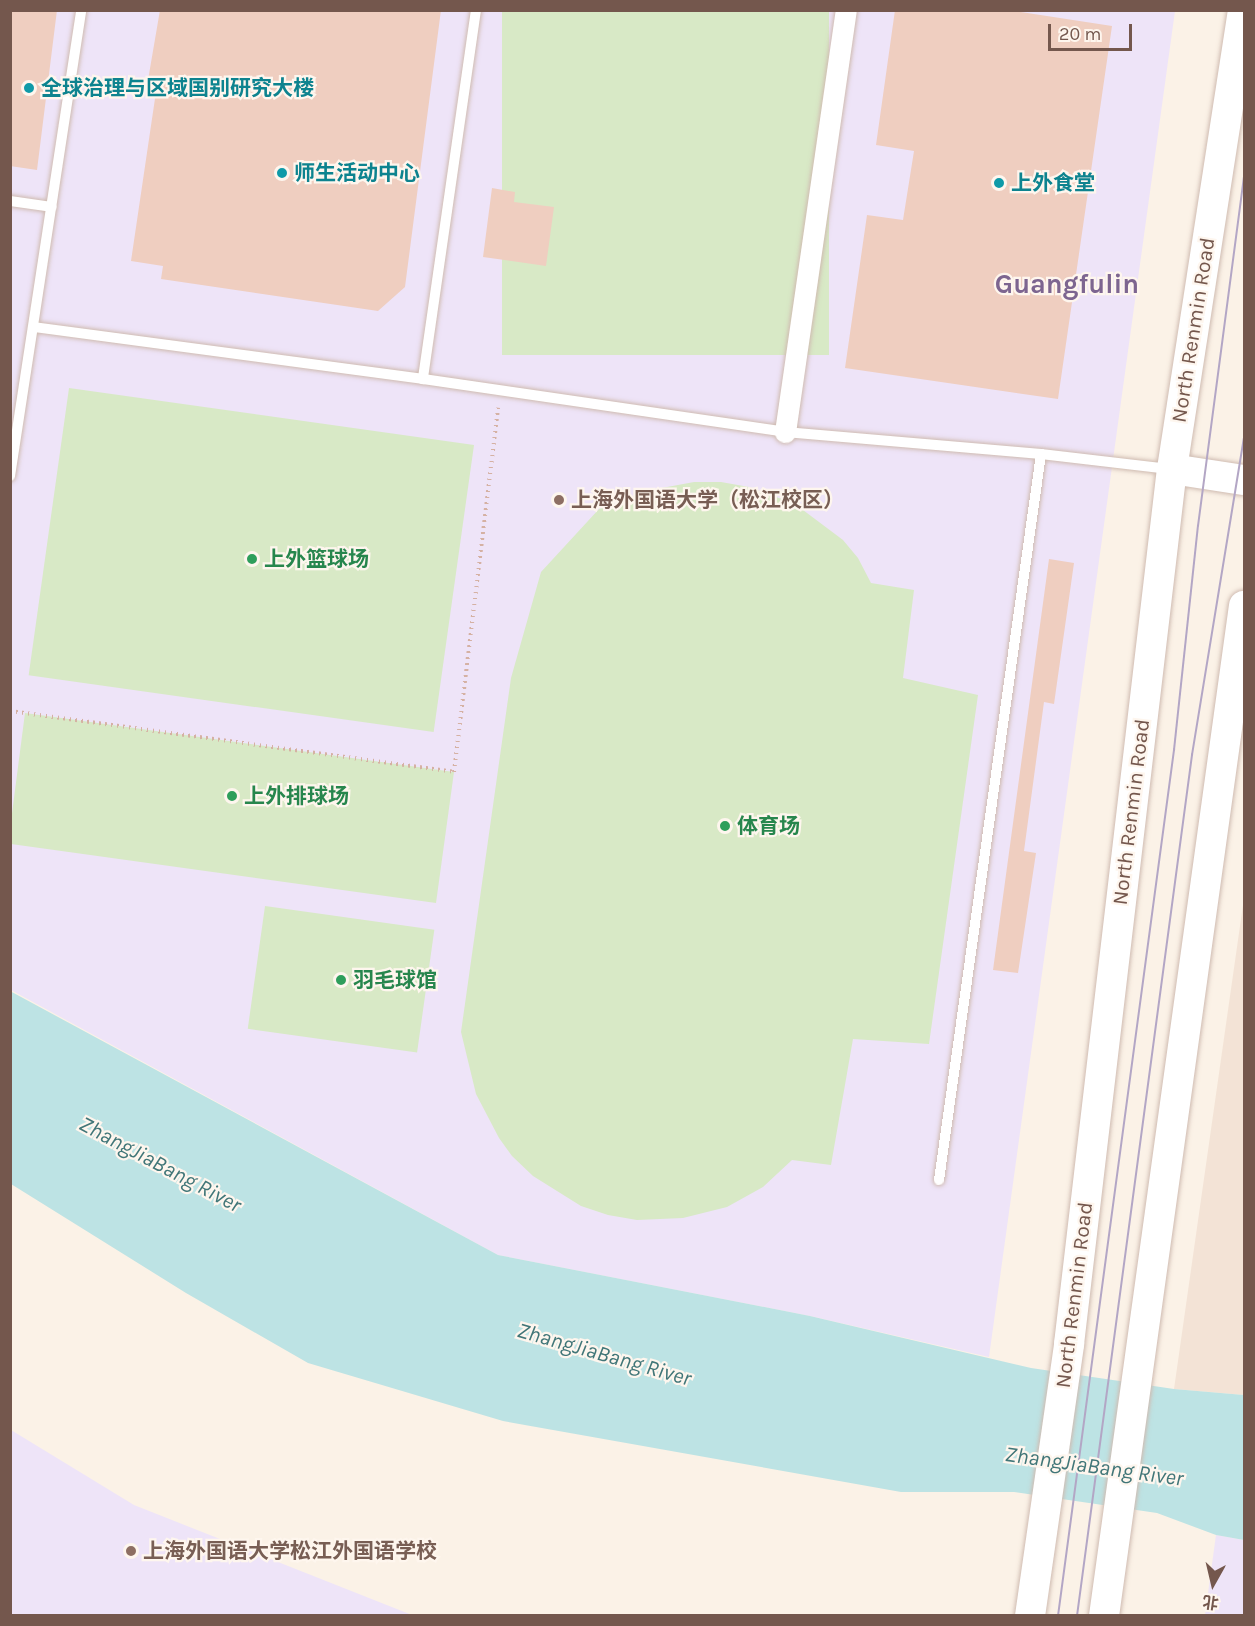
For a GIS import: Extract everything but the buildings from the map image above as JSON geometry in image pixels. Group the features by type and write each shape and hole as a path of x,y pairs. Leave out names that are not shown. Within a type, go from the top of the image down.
{"main road":[{"name":"North Renmin Road","path":"1030,1616 1069,1344 1172,469 1243,10"},
{"path":"1172,469 1245,480"},
{"path":"1104,1616 1245,606"}],"street":[{"path":"785,432 846,10"}],"lane":[{"path":"10,477 81,10"},
{"path":"423,379 477,10"},
{"path":"10,201 52,207"},
{"path":"34,327 423,379 785,432 1041,454 1172,469"},
{"path":"939,1180 1041,454"}],"path":[{"path":"10,711 454,772 500,390"}],"shaded area":[{"name":"上海外国语大学（松江校区）","path":"10,11 1175,11 989,1357 810,1316 498,1255 11,990"},
{"path":"1244,898 1244,1395 1174,1389"},
{"name":"上海外国语大学松江外国语学校","path":"11,1430 134,1505 412,1615 11,1615"},
{"path":"1216,1535 1244,1540 1244,1615 1205,1615"}],"green space":[{"path":"502,11 829,11 829,355 502,355"},
{"name":"上外篮球场","path":"69,388 474,445 434,732 29,675"},
{"name":"体育场","path":"694,482 721,482 749,487 795,504 843,540 858,558 871,583 914,590 903,678 978,695 929,1044 853,1039 831,1165 792,1160 763,1187 727,1207 683,1218 637,1220 608,1215 581,1206 533,1176 512,1156 499,1138 476,1094 461,1032 511,678 541,572 599,509 651,490"},
{"name":"上外排球场","path":"25,713 454,772 436,903 11,844 11,821"},
{"name":"羽毛球馆","path":"265,906 434,930 417,1053 248,1029"}],"water":[{"name":"ZhangJiaBang River","path":"10,991 498,1255 810,1316 1031,1368 1174,1389 1244,1395 1244,1540 1216,1535 1157,1513 1014,1492 901,1492 503,1421 308,1363 186,1293 11,1184"}],"tram line":[{"path":"1058,1616 1174,750 1198,526 1244,177"},
{"path":"1077,1616 1192,755 1244,439"}],"place":[{"name":"全球治理与区域国别研究大楼","path":"29,88"},
{"name":"师生活动中心","path":"282,173"},
{"name":"上外食堂","path":"999,183"},
{"name":"上海外国语大学（松江校区）","path":"559,500"},
{"name":"上外篮球场","path":"252,559"},
{"name":"上外排球场","path":"232,796"},
{"name":"体育场","path":"725,826"},
{"name":"羽毛球馆","path":"341,980"},
{"name":"上海外国语大学松江外国语学校","path":"131,1551"}],"district":[{"name":"Guangfulin","path":"1067,285"}]}
